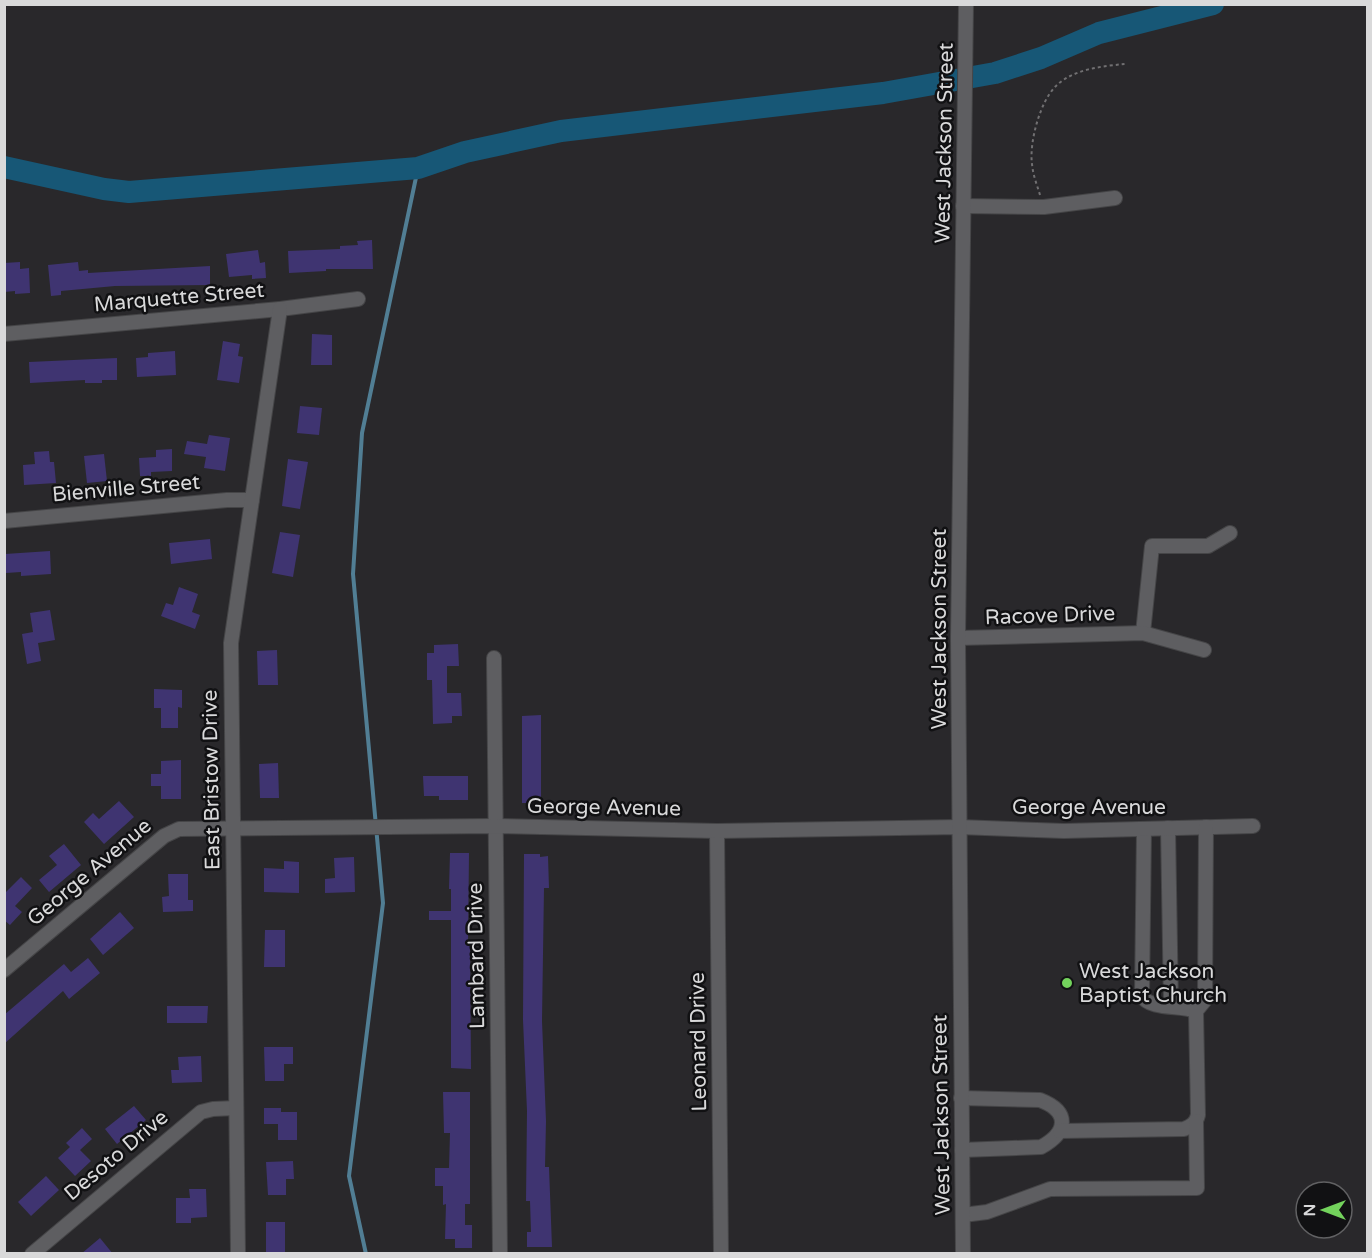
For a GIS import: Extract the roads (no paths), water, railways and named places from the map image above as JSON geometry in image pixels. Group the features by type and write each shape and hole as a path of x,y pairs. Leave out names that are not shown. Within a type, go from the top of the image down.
{"street":[{"name":"West Jackson Street","path":"963,1254 958,638 966,4"},
{"path":"963,206 1044,207 1115,198"},
{"name":"Marquette Street","path":"4,334 280,309 358,299"},
{"name":"East Bristow Drive","path":"238,1254 231,643 280,309"},
{"name":"Bienville Street","path":"4,521 227,500 252,500"},
{"name":"Racove Drive","path":"1143,633 1152,546 1208,546 1230,533"},
{"name":"Racove Drive","path":"958,638 1143,633 1204,650"},
{"name":"Lambard Drive","path":"494,658 500,1254"},
{"name":"George Avenue","path":"4,970 170,832 179,829 495,826 717,831 959,827 1064,831 1253,826"},
{"path":"1060,1131 1184,1129 1194,1125 1196,1121 1198,1115 1196,1011 1205,999 1206,827"},
{"path":"1168,828 1171,1006"},
{"path":"1144,829 1142,996 1151,1005 1185,1007 1196,1011"},
{"name":"Leonard Drive","path":"717,831 721,1254"},
{"path":"961,1098 1040,1100 1050,1104 1060,1114 1063,1123 1060,1131 1050,1142 1041,1147 962,1150"},
{"name":"Desoto Drive","path":"32,1254 201,1112 236,1108"},
{"path":"963,1215 987,1212 1050,1189 1197,1188 1196,1121"}],"waterway":[{"path":"4,167 104,189 129,192 418,168 465,152 561,131 883,93 995,73 1041,58 1099,33 1213,4"},
{"path":"366,1254 349,1176 383,903 353,574 362,433 418,168"}],"place":[{"name":"West Jackson Baptist Church","path":"1067,983"}]}
